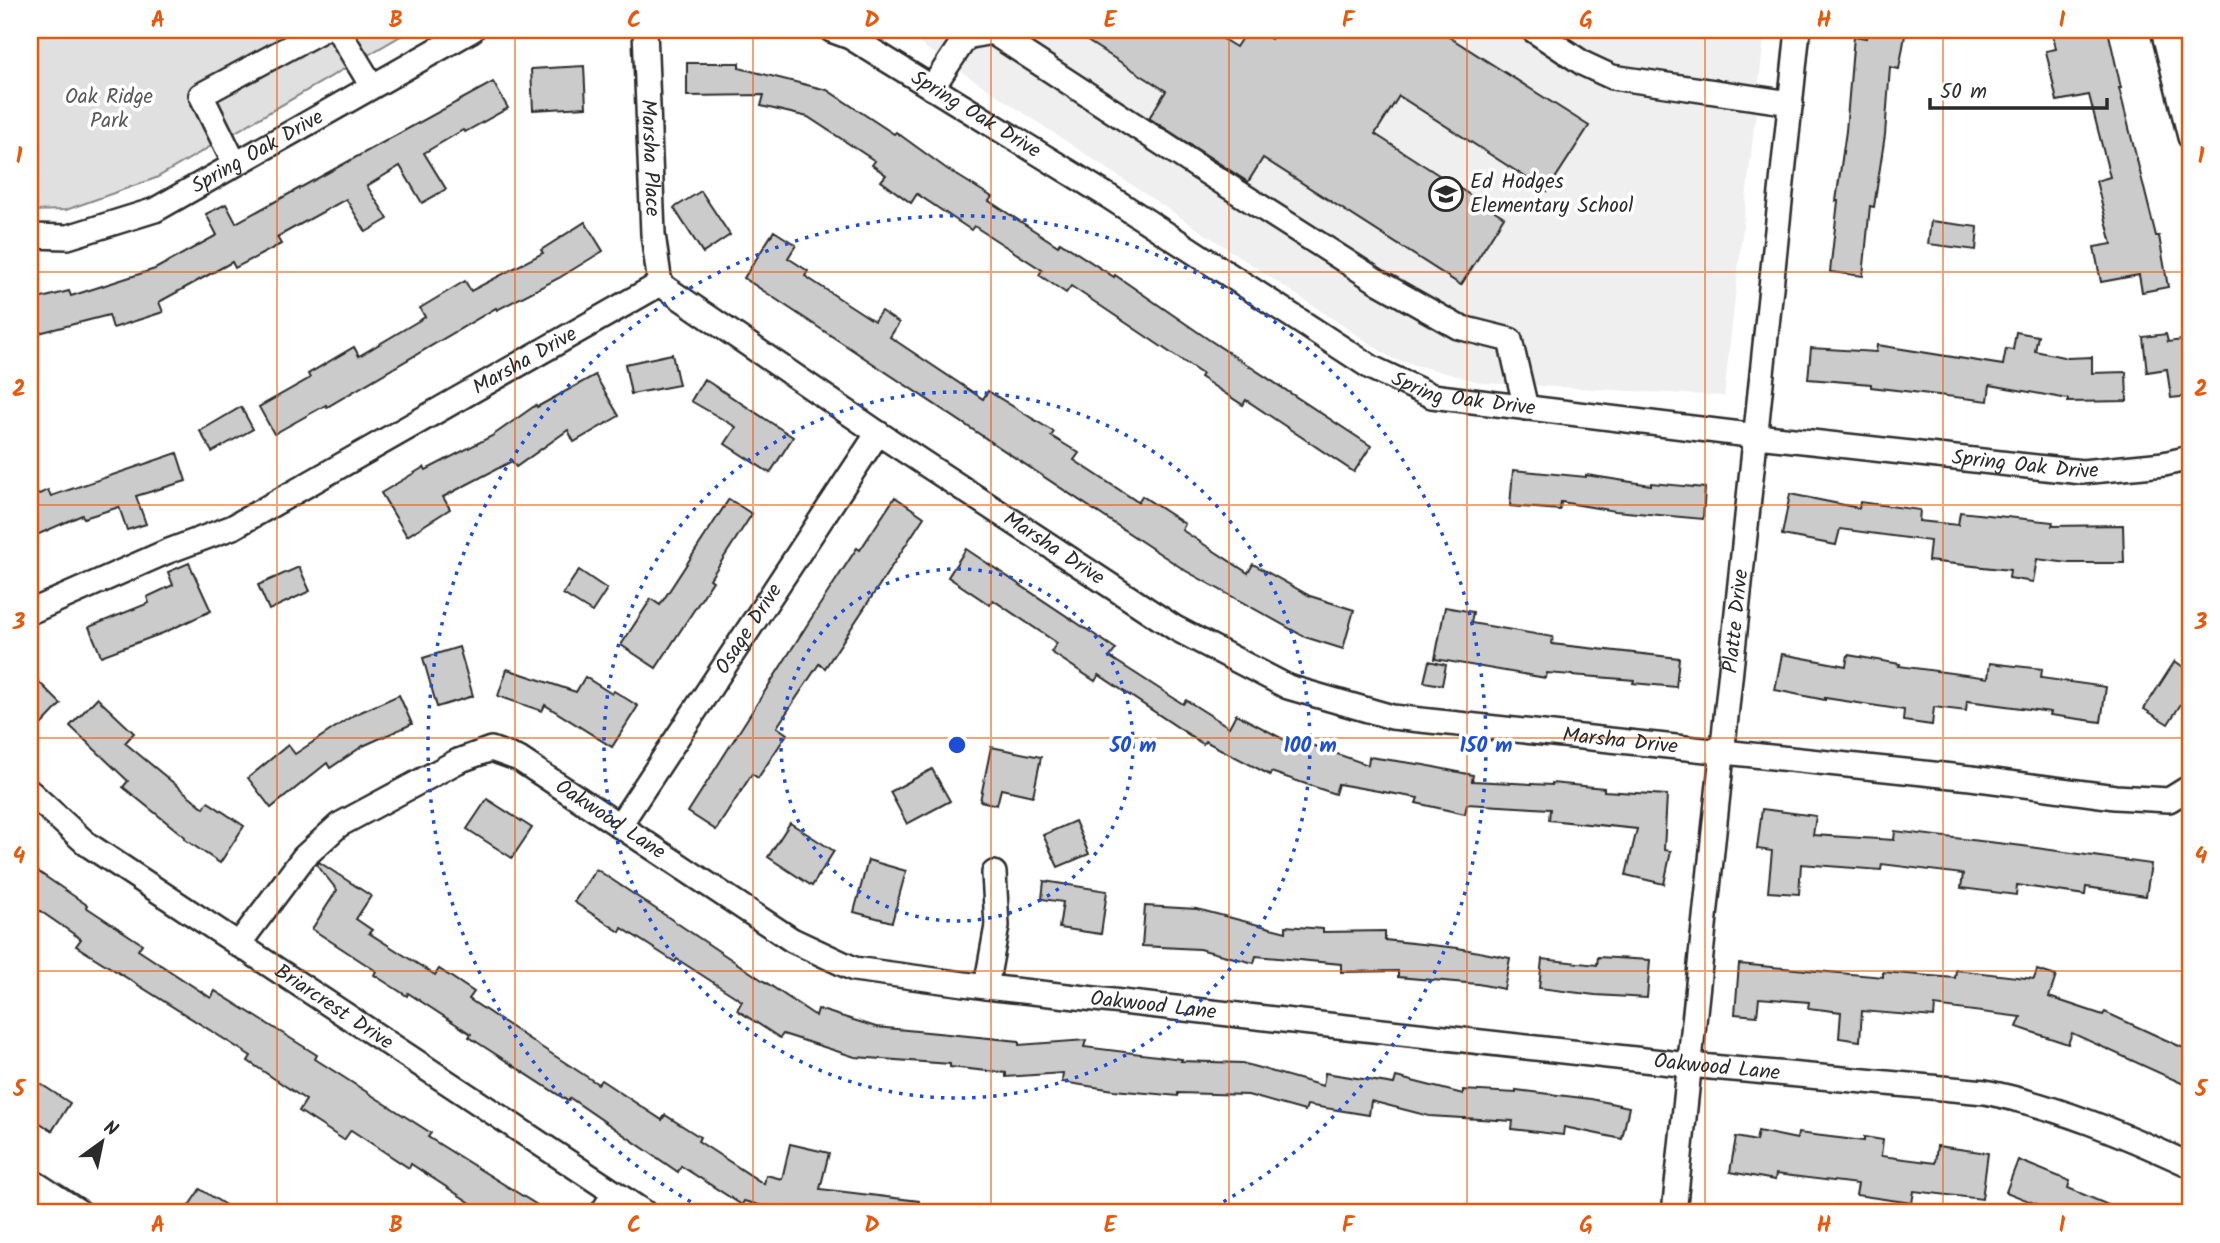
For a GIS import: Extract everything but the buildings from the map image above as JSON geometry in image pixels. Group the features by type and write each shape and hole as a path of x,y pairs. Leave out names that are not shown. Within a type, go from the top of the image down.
{"street":[{"path":"235,164 201,95 322,30"},
{"path":"338,30 372,86"},
{"name":"Spring Oak Drive","path":"30,236 68,237 155,210 472,30"},
{"name":"Marsha Place","path":"645,30 653,234 660,284"},
{"name":"Spring Oak Drive","path":"831,30 850,37 1108,197 1372,368 1432,396 2082,472 2164,464 2190,458"},
{"path":"1533,30 1584,64 1612,77 1791,103"},
{"name":"Platte Drive","path":"1674,1213 1798,30"},
{"path":"2163,30 2190,137"},
{"path":"932,88 966,37 992,32 1380,283 1458,327 1510,340 1526,408"},
{"name":"Marsha Drive","path":"30,612 166,552 233,527 660,284 878,433 1175,628 1288,687 1392,717 1971,778 2115,797 2169,800 2190,787"},
{"name":"Osage Drive","path":"619,826 878,433"},
{"name":"Oakwood Lane","path":"238,945 304,858 339,825 458,761 491,749 519,759 792,940 855,969 986,987 1689,1065 1972,1091 2012,1097 2147,1145 2190,1165"},
{"name":"Briarcrest Drive","path":"30,792 87,844 238,945 608,1204 645,1213"},
{"path":"986,987 996,926 994,873"},
{"path":"30,1180 81,1213"}],"shaded area":[{"name":"Ed Hodges Elementary School","path":"899,30 1765,30 1724,396 1483,383 1393,359"}],"green space":[{"name":"Oak Ridge Park","path":"30,30 411,30 156,178 66,210 30,211"}],"place":[{"name":"Ed Hodges Elementary School","path":"1446,194"}]}
